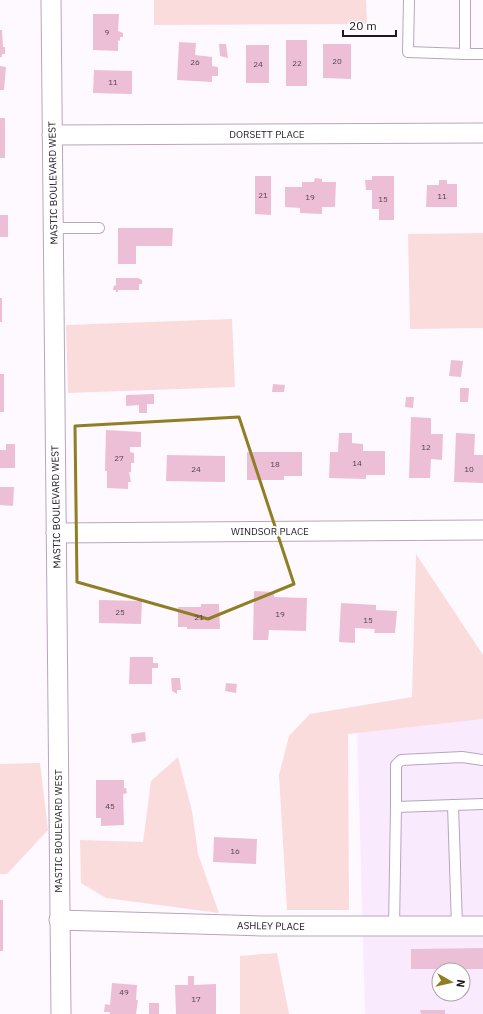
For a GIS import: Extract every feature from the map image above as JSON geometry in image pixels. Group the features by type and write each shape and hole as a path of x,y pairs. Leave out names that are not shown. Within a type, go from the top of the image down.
{"street":[{"name":"MASTIC BOULEVARD WEST","path":"51,0 61,1014"},
{"name":"DORSETT PLACE","path":"52,135 483,133"},
{"name":"WINDSOR PLACE","path":"56,533 483,530"},
{"name":"ASHLEY PLACE","path":"59,920 261,926 483,926"}],"lane":[{"path":"409,0 408,52 483,54"},
{"path":"465,0 465,54"},
{"path":"53,228 99,228"},
{"path":"394,927 396,765 400,760 462,757 483,760"},
{"path":"396,807 483,804"},
{"path":"454,805 457,926"}],"highlighted area":[{"path":"239,417 294,584 208,619 77,582 75,426"}],"shaded area":[{"path":"154,0 366,0 367,24 154,25"},
{"path":"483,233 483,328 410,329 408,234"},
{"path":"232,319 235,387 68,393 66,325"},
{"path":"416,554 483,655 483,719 348,734 349,910 287,910 279,775 289,736 310,714 412,697"},
{"path":"483,719 483,1014 365,1014 357,726"},
{"path":"178,757 192,811 198,854 219,913 106,898 81,883 80,840 143,842 151,781"},
{"path":"40,763 48,830 7,874 0,874 0,764"},
{"path":"277,953 289,1014 240,1014 240,956"}],"building":[{"path":"93,14 119,14 118,31 123,33 123,37 120,37 120,41 118,40 118,51 93,50"},
{"path":"0,30 2,30 3,47 5,47 5,54 2,54 2,57 0,57"},
{"path":"286,40 307,40 307,86 286,86"},
{"path":"179,42 196,43 195,55 212,57 212,66 218,67 218,76 212,76 212,82 177,80"},
{"path":"219,44 226,44 228,58 220,56"},
{"path":"323,44 351,44 351,79 323,78"},
{"path":"246,45 269,45 269,83 246,83"},
{"path":"0,66 6,67 4,90 0,90"},
{"path":"94,70 132,71 132,94 93,93"},
{"path":"0,118 5,118 5,158 0,158"},
{"path":"255,176 271,176 271,215 255,214"},
{"path":"372,176 394,176 394,220 379,220 379,209 372,209 372,190 366,190 365,180 372,180"},
{"path":"315,178 322,179 322,182 336,182 335,207 322,207 322,214 300,213 300,208 285,207 285,187 302,187 302,182 314,182"},
{"path":"439,180 447,180 447,184 457,184 457,207 426,207 427,185 439,185"},
{"path":"0,215 8,215 8,237 0,237"},
{"path":"118,228 173,228 172,246 136,246 136,264 118,264"},
{"path":"116,278 138,278 142,280 142,284 139,284 139,290 118,290 118,292 116,292 116,290 113,290 114,285 116,286"},
{"path":"0,298 2,298 2,322 0,322"},
{"path":"451,360 463,361 461,377 449,376"},
{"path":"0,374 4,374 4,412 0,412"},
{"path":"273,384 285,385 284,392 272,392"},
{"path":"460,388 469,388 468,402 460,402"},
{"path":"154,394 154,404 147,404 147,413 139,413 139,405 126,406 126,395"},
{"path":"406,397 414,397 413,408 405,407"},
{"path":"411,417 431,418 431,434 443,434 442,460 431,459 430,478 409,478"},
{"path":"106,430 141,432 141,447 130,447 130,452 134,453 134,463 131,463 131,472 129,472 131,482 128,482 128,489 107,488 107,471 105,471"},
{"path":"339,433 352,433 352,443 363,444 363,451 385,451 385,475 366,475 366,479 329,478 330,452 338,452"},
{"path":"456,433 475,434 474,455 483,455 483,483 454,482"},
{"path":"6,444 15,444 15,468 0,468 0,450 6,450"},
{"path":"247,452 302,452 302,476 284,476 284,480 247,480"},
{"path":"167,455 225,456 225,482 166,481"},
{"path":"0,487 14,487 13,506 0,505"},
{"path":"254,591 274,592 274,597 307,598 306,631 269,630 268,640 253,640"},
{"path":"99,600 142,601 141,624 99,623"},
{"path":"341,603 376,605 376,610 397,611 395,633 374,633 375,629 355,628 355,643 339,642"},
{"path":"201,604 219,604 220,629 187,629 187,627 178,627 178,607 201,607"},
{"path":"130,657 153,657 153,663 158,663 158,668 152,668 152,684 129,684"},
{"path":"171,678 180,678 181,690 177,690 177,694 172,691"},
{"path":"226,683 237,684 236,693 225,691"},
{"path":"145,732 146,741 132,743 131,734"},
{"path":"96,780 124,780 124,788 126,788 127,793 123,794 124,825 101,826 101,818 96,818"},
{"path":"214,837 257,839 256,864 213,862"},
{"path":"0,900 3,900 3,951 0,951"},
{"path":"483,948 483,969 471,969 471,962 431,962 431,969 411,969 411,949"},
{"path":"188,976 194,976 194,985 216,984 216,1014 176,1014 175,985 188,985"},
{"path":"112,983 137,985 136,1000 138,1000 136,1014 110,1014 110,1012 104,1012 105,1004 110,1005"},
{"path":"149,1003 159,1003 159,1014 149,1014"},
{"path":"420,1010 445,1010 445,1014 421,1014"}]}
